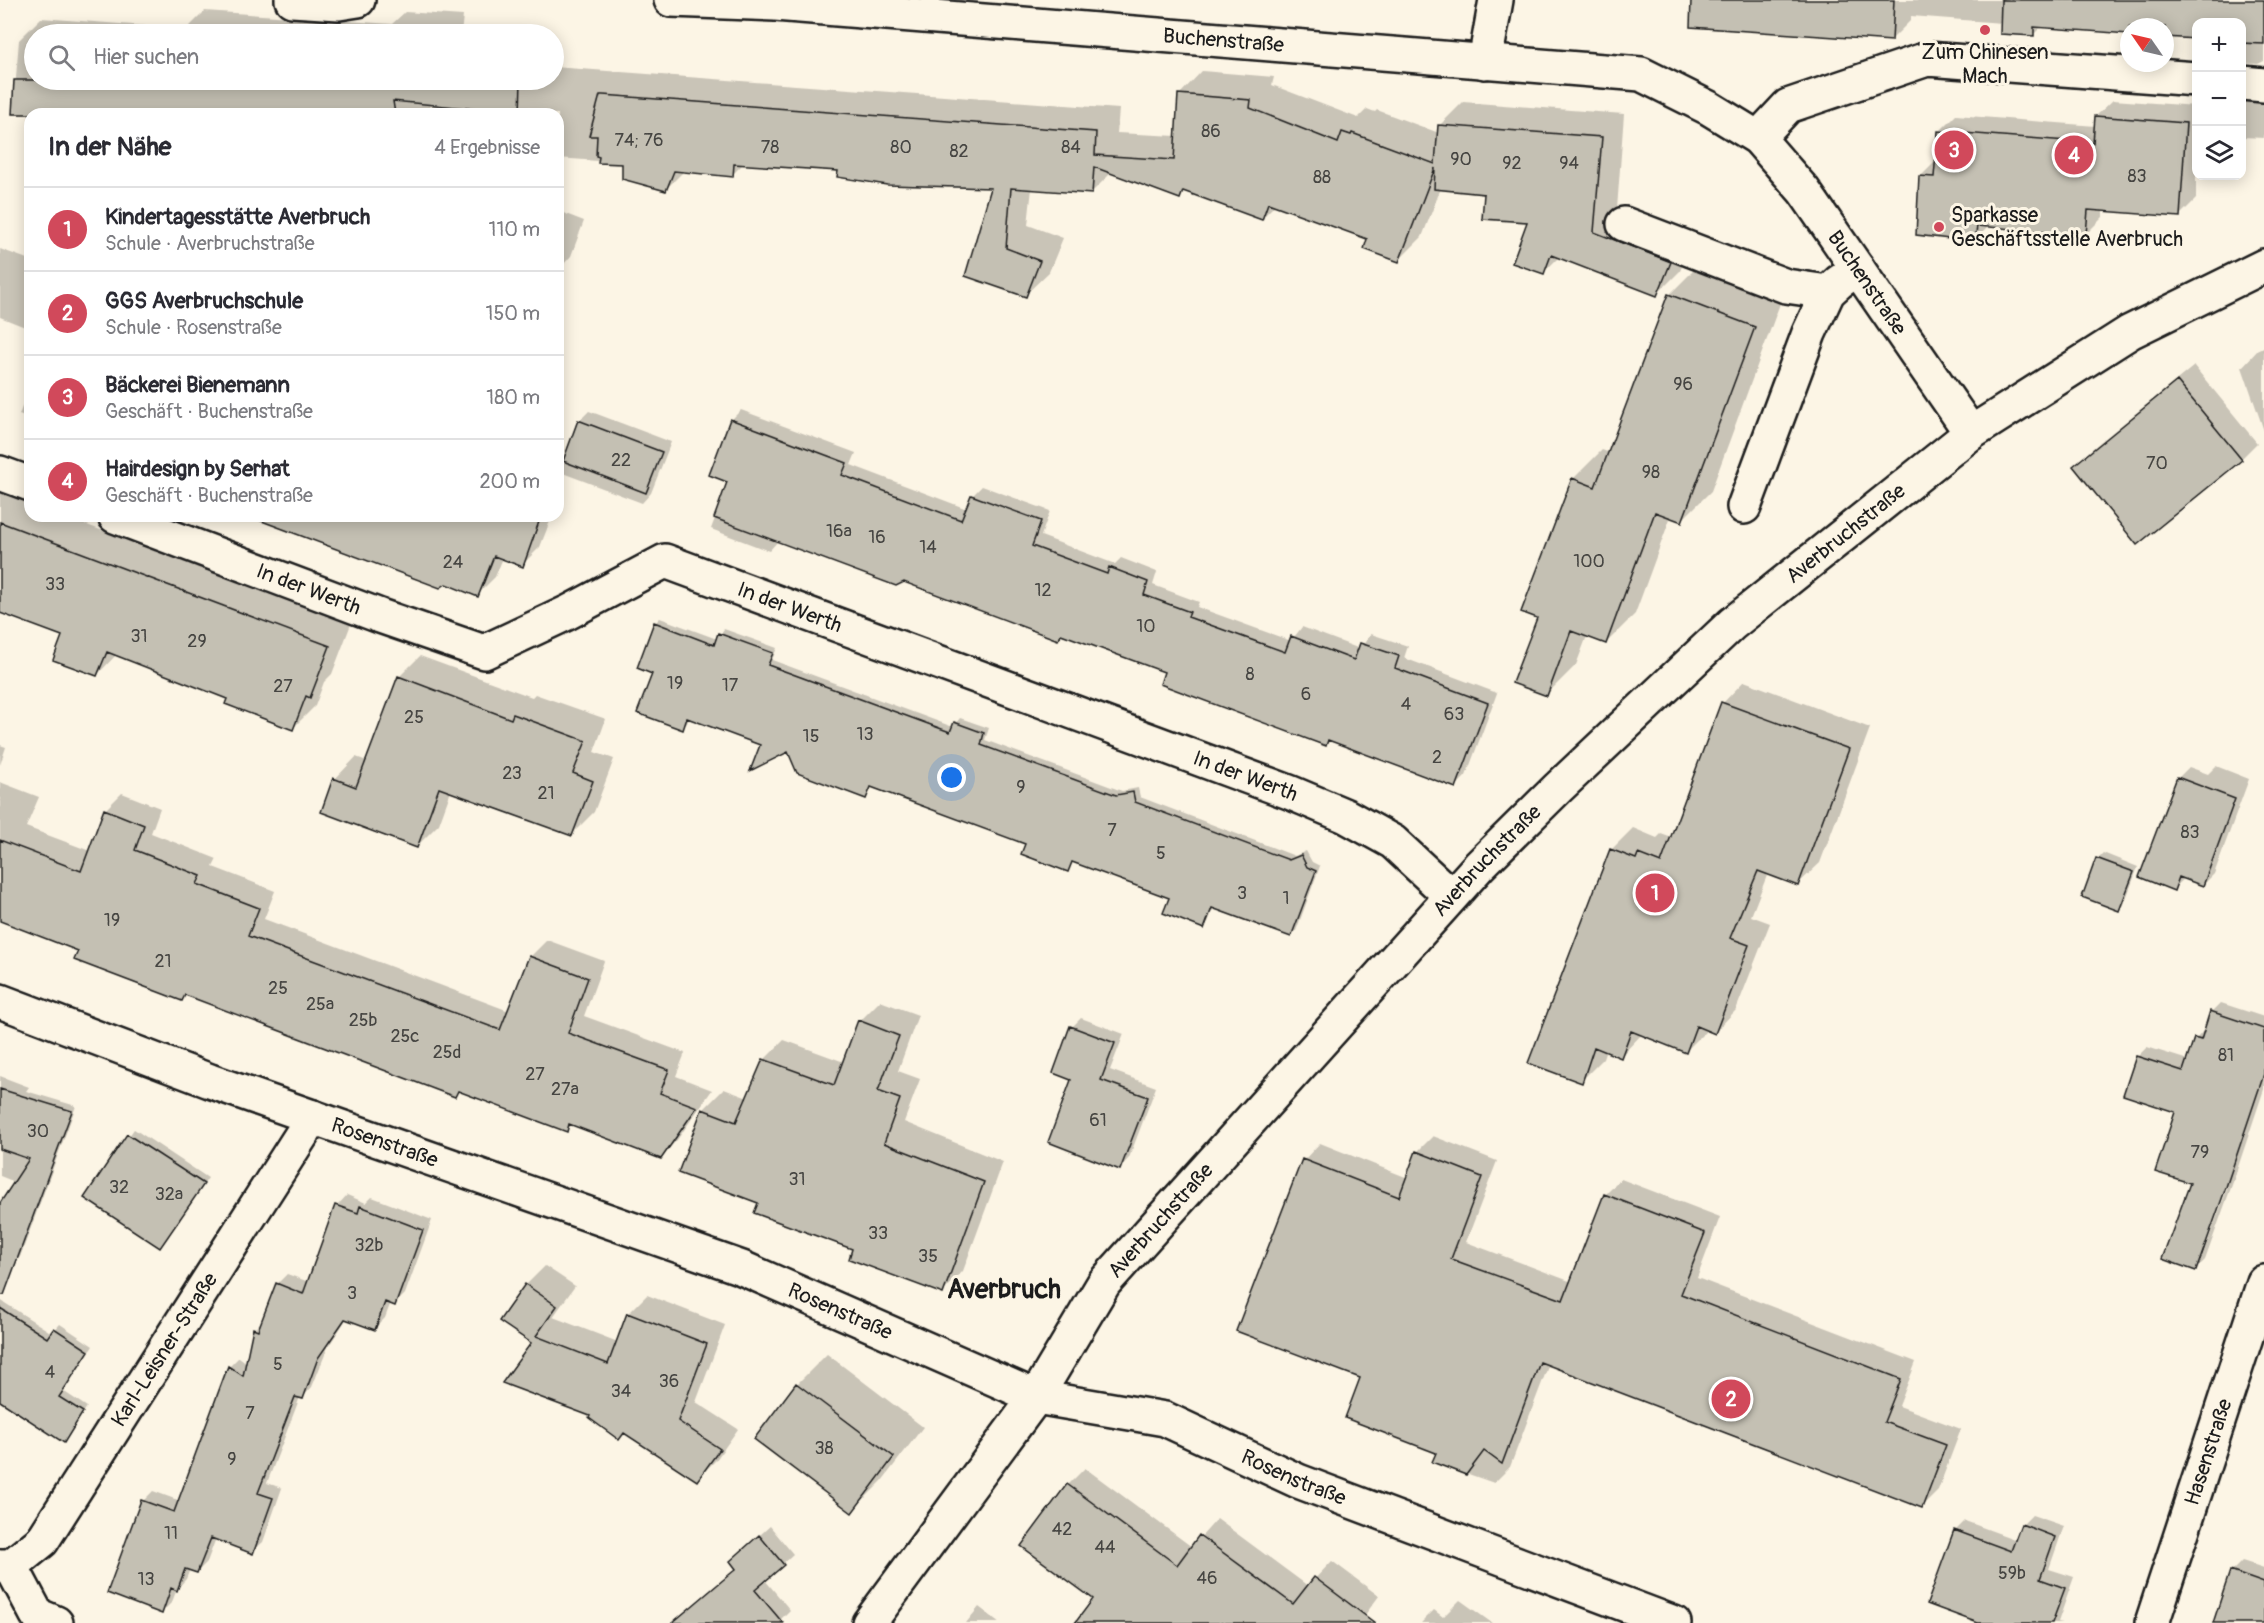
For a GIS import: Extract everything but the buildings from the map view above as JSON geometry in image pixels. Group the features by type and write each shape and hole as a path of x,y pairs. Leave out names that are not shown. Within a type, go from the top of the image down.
{"street":[{"path":"292,0 339,3 358,0"},
{"name":"Buchenstraße","path":"671,0 775,4 1641,74 1709,108 1758,138 1804,191 1971,433"},
{"path":"1485,62 1496,0"},
{"path":"1758,138 1788,105 1927,59 2192,79"},
{"path":"2246,83 2264,85"},
{"path":"1624,224 1786,286 1828,292"},
{"name":"Averbruchstraße","path":"869,1623 1036,1397 1104,1283 1451,896 1558,788 1732,624 1971,433 2130,332 2264,266"},
{"path":"1744,507 1809,333 1828,292 1858,269"},
{"path":"0,473 24,482"},
{"name":"In der Werth","path":"132,522 381,616 484,652 567,613 665,561 1278,788 1346,816 1393,842 1451,896"},
{"name":"Rosenstraße","path":"0,1001 210,1081 742,1268 1036,1397 1165,1419 1298,1481 1674,1623"},
{"name":"Karl-Leisner-Straße","path":"6,1566 42,1541 313,1118"},
{"name":"Hasenstraße","path":"2152,1623 2264,1282"},
{"path":"6,1566 37,1615 56,1623"}],"place":[{"name":"Zum Chinesen Mach","path":"1985,30"},
{"name":"Bäckerei Bienemann","path":"1954,150"},
{"name":"Hairdesign by Serhat","path":"2074,155"},
{"name":"Sparkasse Geschäftsstelle Averbruch","path":"1939,227"},
{"name":"Kindertagesstätte Averbruch","path":"1655,893"},
{"name":"GGS Averbruchschule","path":"1731,1399"}],"district":[{"name":"Averbruch","path":"1004,1289"}]}
